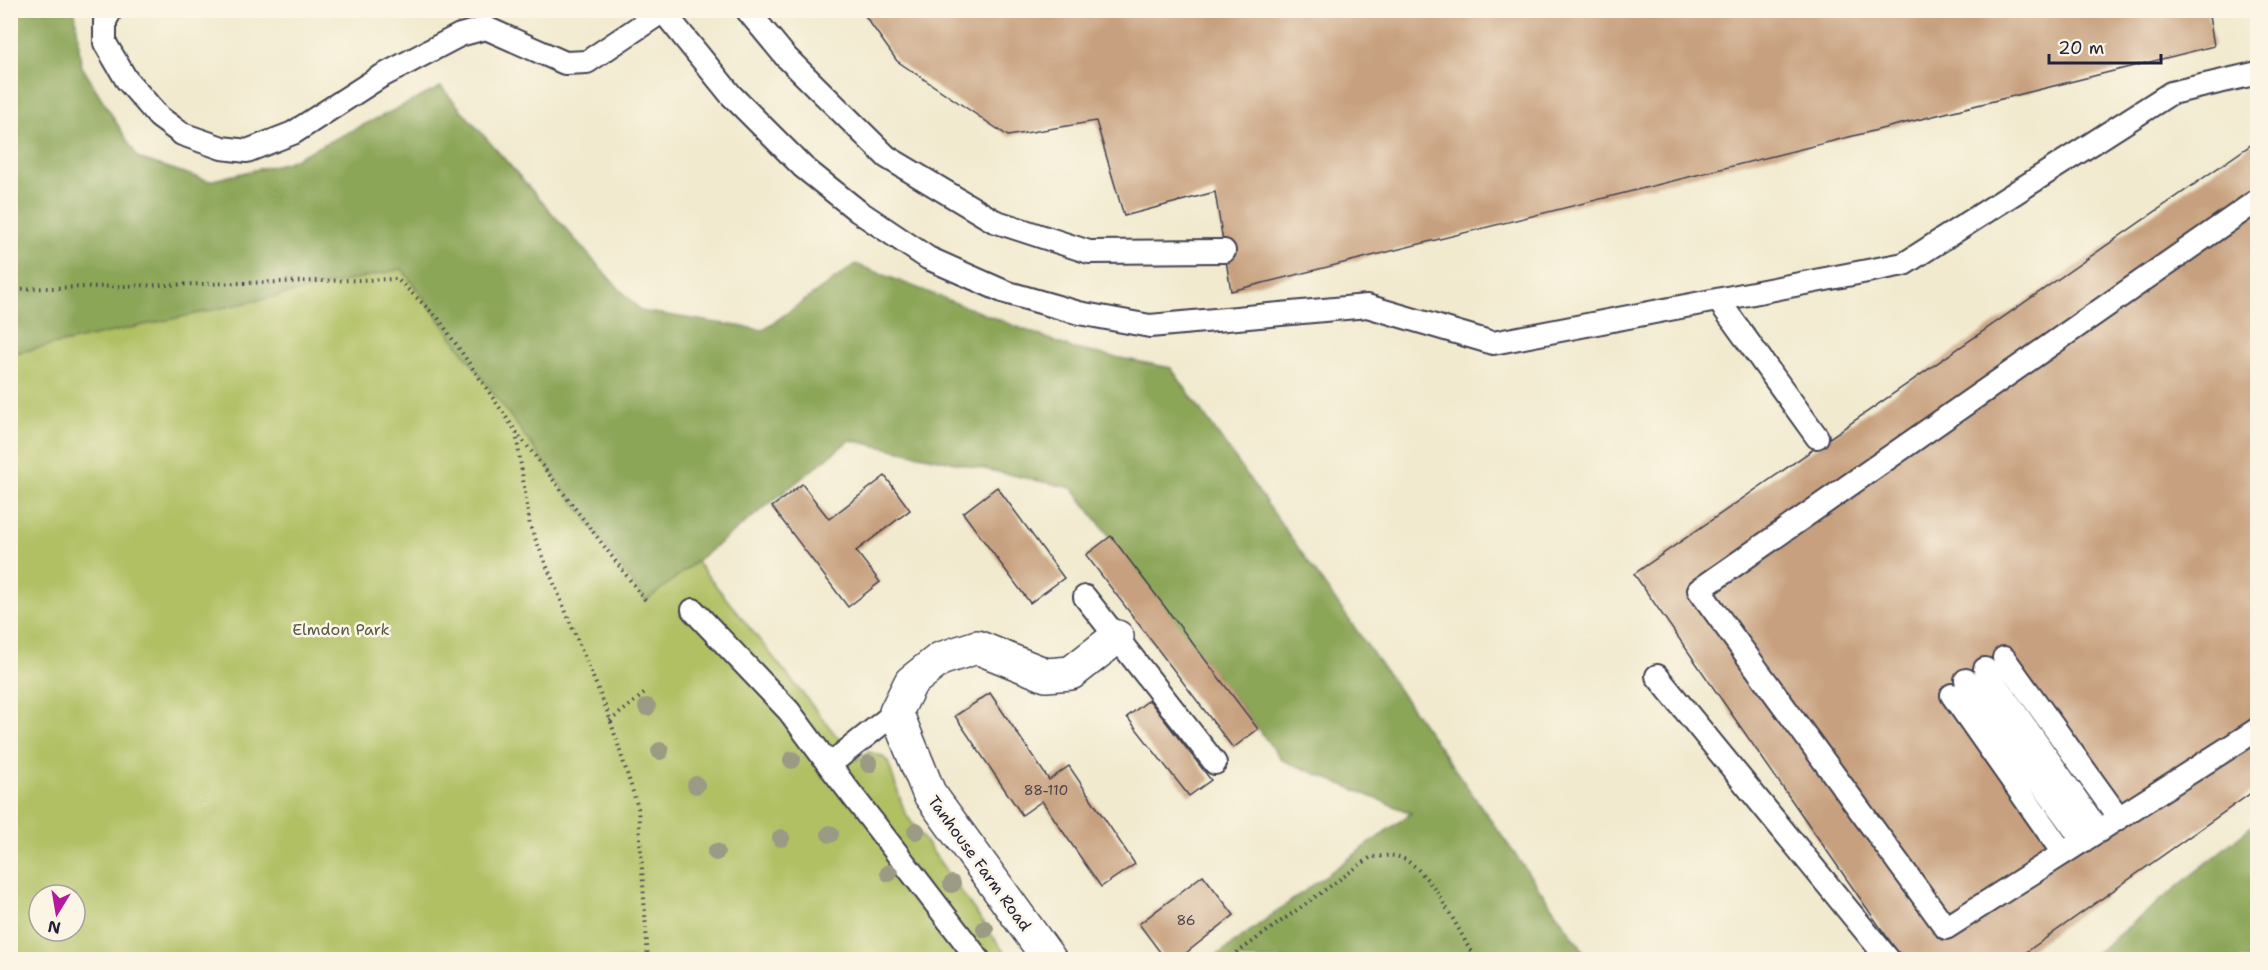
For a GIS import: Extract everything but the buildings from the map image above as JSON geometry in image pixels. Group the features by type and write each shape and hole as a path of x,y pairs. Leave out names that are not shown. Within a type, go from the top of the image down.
{"street":[{"path":"896,712 911,682 940,659 977,647 1046,675 1071,673 1117,638"},
{"name":"Tanhouse Farm Road","path":"896,712 929,793 1050,960"}],"lane":[{"path":"111,10 105,21 105,43 126,79 159,117 182,134 222,148 247,151 293,133 378,78 460,35 486,28 565,63 587,62 662,11 731,94 803,167 858,211 928,258 1005,292 1079,313 1150,326 1367,306 1493,343 1904,264 2171,93 2258,73"},
{"path":"747,10 785,56 886,157 994,221 1089,252 1224,251"},
{"path":"2258,200 1699,590 1946,928 2258,729"},
{"path":"1718,300 1817,437"},
{"path":"1085,597 1215,763"},
{"path":"693,610 789,711 979,960"},
{"path":"1977,675 2063,853"},
{"path":"1977,675 2119,818"},
{"path":"1977,675 2091,836"},
{"path":"1657,676 1889,960"},
{"path":"829,765 896,712"}],"path":[{"path":"10,289 397,279 438,318 515,430 646,601"},
{"path":"515,430 530,526 610,721 638,808 648,960"},
{"path":"610,721 645,693"},
{"path":"1227,960 1371,857 1398,856 1419,870 1476,960"}],"green space":[{"path":"10,11 75,11 81,65 138,158 209,181 288,162 441,87 610,279 641,311 763,330 856,264 1074,349 1171,368 1589,959 1391,960 1387,954 1361,960 1212,959 1411,813 1282,760 1072,488 850,440 646,601 402,269 11,354"},
{"name":"Elmdon Park","path":"421,160 696,561 856,760 869,752 882,756 888,762 905,813 1009,959 11,960 11,197 270,209"},
{"path":"2257,822 2257,959 2089,959 2249,828"}]}
